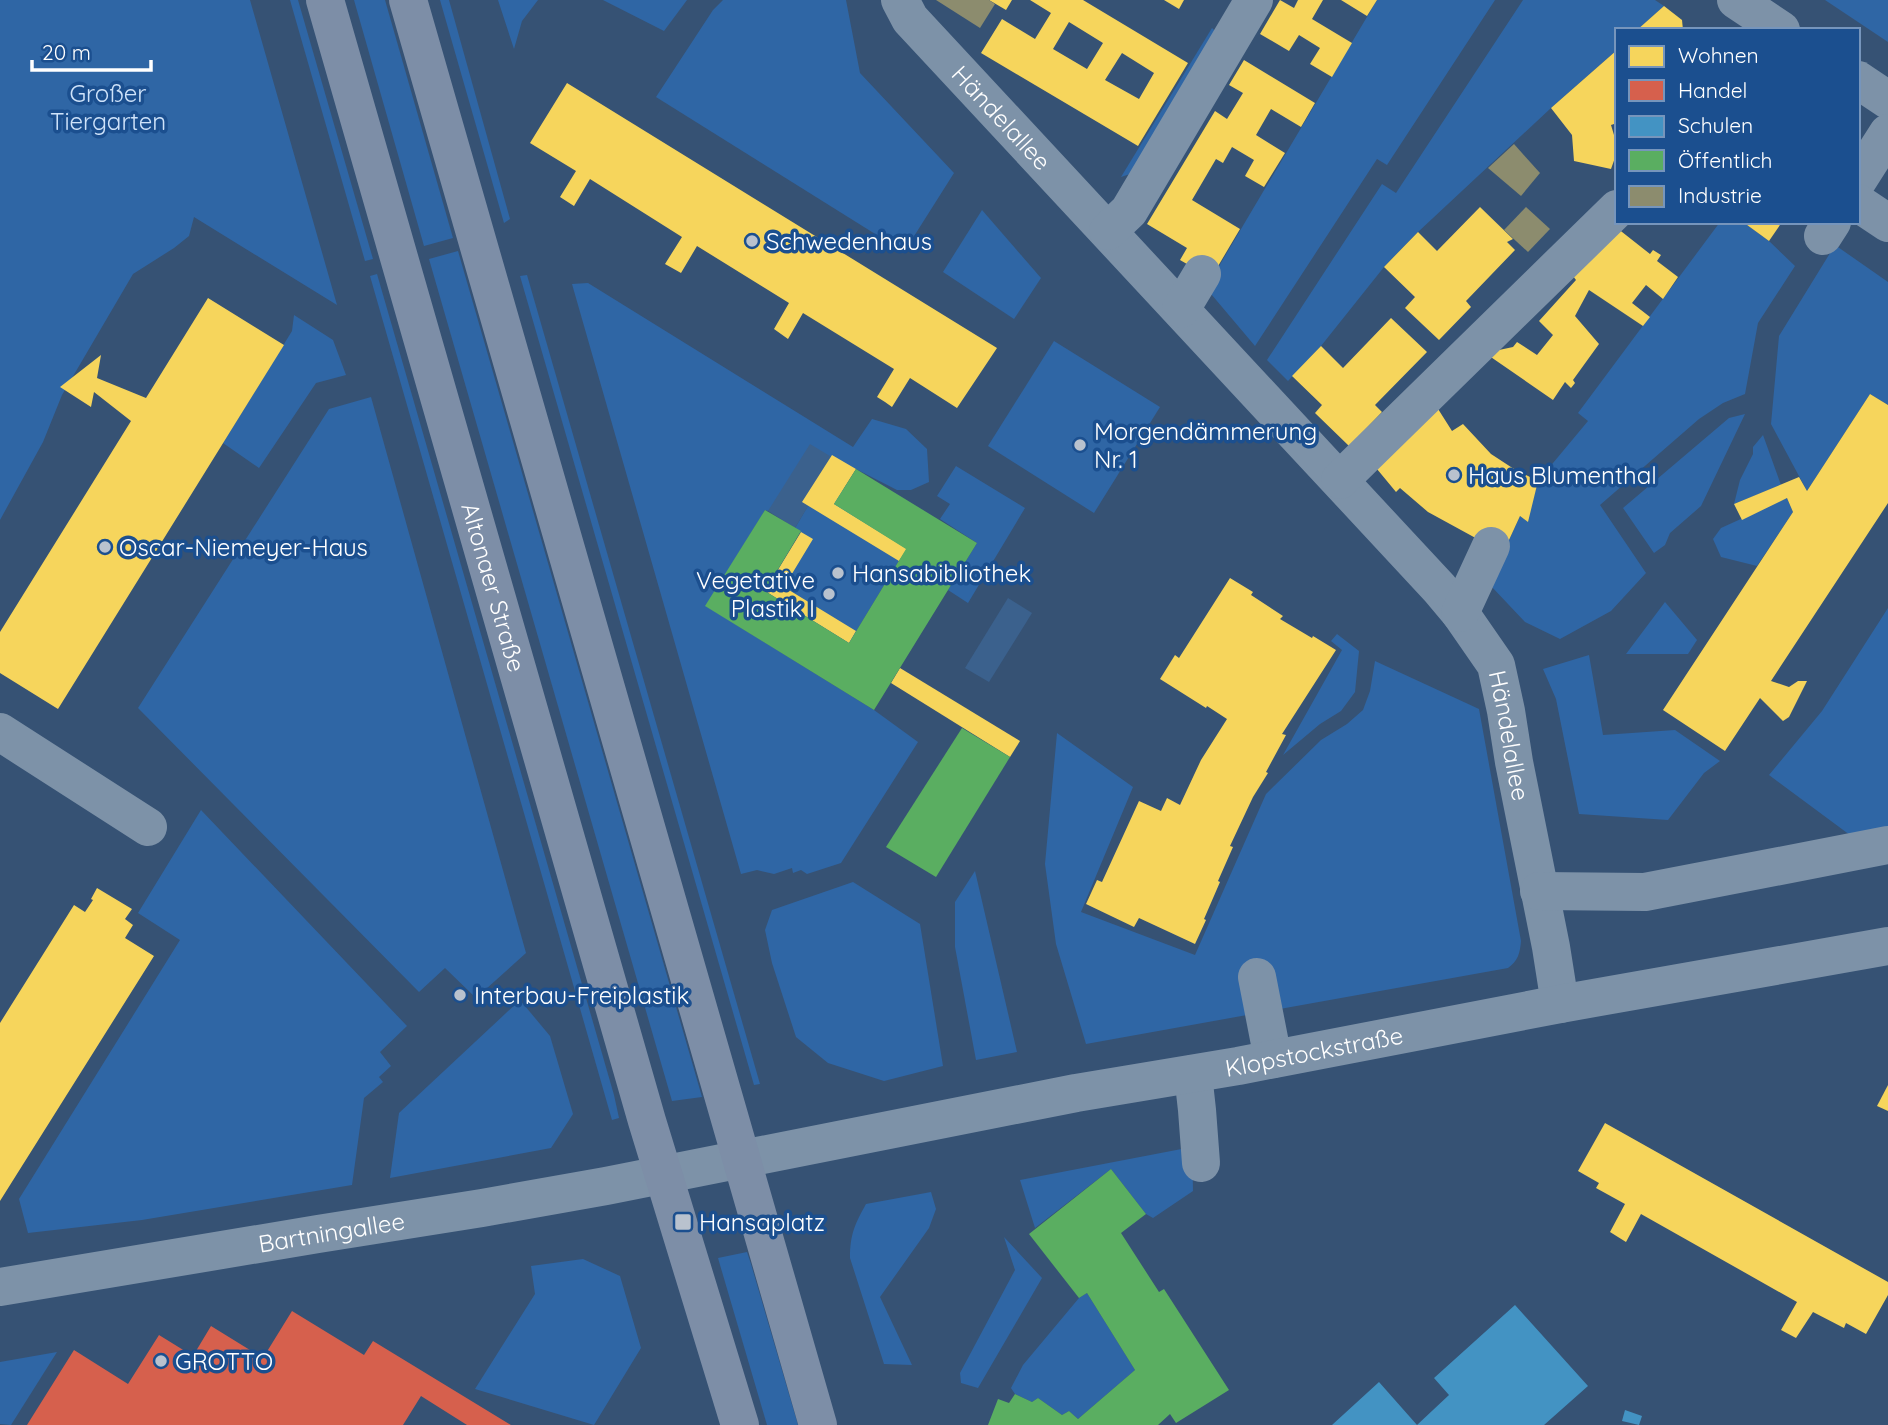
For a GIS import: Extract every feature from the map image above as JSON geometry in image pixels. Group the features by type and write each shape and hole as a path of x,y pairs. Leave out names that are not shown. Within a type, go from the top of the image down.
{"main road":[{"name":"Altonaer Straße","path":"325,0 663,1174 740,1425"},
{"path":"408,0 818,1425"}],"street":[{"name":"Händelallee","path":"900,0 910,19 1340,480 1460,613 1496,665 1560,1004"},
{"path":"1108,231 1129,211 1254,0"},
{"path":"1736,0 1778,28"},
{"path":"1860,81 1888,100"},
{"path":"1860,177 1888,133"},
{"path":"1860,204 1888,223"},
{"path":"1340,480 1615,211"},
{"path":"1181,309 1202,274"},
{"path":"1460,613 1491,546"},
{"path":"0,732 148,827"},
{"path":"1539,891 1645,892 1888,845"},
{"name":"Klopstockstraße","path":"742,1160 1076,1093 1193,1074 1560,1004 1888,946"},
{"path":"1257,978 1273,1059"},
{"path":"1193,1074 1201,1163"},
{"path":"663,1174 742,1160"},
{"name":"Bartningallee","path":"0,1287 482,1208 663,1174"}],"green space":[{"name":"Großer Tiergarten","path":"0,0 250,0 337,305 194,217 189,236 133,274 62,395 43,442 0,520"},
{"path":"290,0 298,0 373,259 365,261"},
{"path":"354,0 385,0 453,238 424,246"},
{"path":"440,0 449,0 510,219 504,223"},
{"path":"498,0 538,0 522,21 514,49"},
{"path":"603,0 687,0 664,31"},
{"path":"723,0 846,0 860,73 954,173 904,252 656,97 713,10"},
{"path":"1377,0 1495,0 1387,165 1377,159 1255,346 1206,288"},
{"path":"1523,0 1655,0 1664,6 1639,28 1615,28 1615,52 1418,232 1384,267 1321,346 1288,381 1267,360 1382,184 1396,193"},
{"path":"1825,0 1888,0 1888,42"},
{"path":"1212,28 1221,37 1139,171 1121,177"},
{"path":"982,210 1041,278 1014,319 943,272"},
{"path":"1719,224 1746,224 1769,241 1795,266 1758,323 1745,394 1723,403 1699,419 1600,505 1646,573 1611,611 1560,639 1525,622 1491,586 1520,516 1527,521 1538,481 1588,421 1578,413"},
{"path":"1835,245 1888,282 1888,405 1870,394 1807,491 1771,424 1779,336"},
{"path":"458,251 702,1097 672,1101 429,259"},
{"path":"377,274 614,1095 619,1118 612,1120 370,276"},
{"path":"527,275 760,1084 754,1085 520,276"},
{"path":"588,283 853,447 872,419 906,429 927,449 929,482 911,490 897,490 854,468 768,511 765,510 706,606 874,710 918,742 841,863 807,874 801,870 793,873 792,868 774,874 757,870 741,874 572,284"},
{"path":"294,315 333,340 346,375 316,383 259,468 223,443 292,331"},
{"path":"1054,341 1160,407 1094,513 988,446"},
{"path":"371,397 526,953 476,998 445,968 419,992 138,708 329,409"},
{"path":"1745,414 1701,506 1670,533 1665,545 1654,553 1623,508 1729,418"},
{"path":"1763,435 1781,485 1734,504 1740,480 1753,454 1753,447"},
{"path":"956,466 1025,508 968,603 948,590 977,543 940,519 950,504 937,496"},
{"path":"826,475 906,549 849,643 765,591 801,533 795,528"},
{"path":"1787,498 1793,512 1757,566 1721,557 1713,539 1721,528"},
{"path":"1665,602 1697,640 1688,654 1626,654"},
{"path":"1888,608 1888,831 1854,838 1769,775 1822,711"},
{"path":"1337,634 1359,651 1355,692 1341,711 1320,724 1283,755 1342,650 1331,641"},
{"path":"1589,655 1603,735 1675,730 1720,761 1704,773 1668,820 1579,814 1556,699 1543,669"},
{"path":"1375,661 1479,709 1521,941 1514,963 1508,968 1086,1044 1056,944 1045,864 1057,733 1133,787 1081,912 1195,955 1266,794 1321,740 1363,710 1370,691"},
{"path":"201,810 407,1026 380,1052 391,1066 379,1077 383,1082 364,1098 352,1185 142,1220 28,1233 19,1199 180,940 138,913"},
{"path":"975,871 1017,1052 976,1060 955,947 955,902"},
{"path":"853,882 920,924 943,1066 884,1081 828,1063 796,1037 772,963 765,930 772,910"},
{"path":"520,1000 550,1036 573,1114 551,1148 390,1178 399,1113"},
{"path":"1192,1147 1193,1191 1153,1218 1146,1214 1111,1169 1035,1228 1020,1180"},
{"path":"931,1192 936,1209 929,1228 880,1297 912,1365 884,1364 850,1258 852,1236 866,1204"},
{"path":"1004,1237 1042,1278 978,1388 961,1383 960,1373 1015,1270"},
{"path":"747,1252 798,1425 767,1425 718,1258"},
{"path":"583,1259 620,1276 641,1348 594,1425 475,1389 535,1294 531,1266"},
{"path":"1087,1293 1135,1370 1078,1419 1069,1411 1062,1415 1038,1398 1032,1402 1015,1394 1011,1388 1023,1365 1079,1298"},
{"path":"57,1352 11,1425 0,1424 0,1362"}],"shaded area":[{"path":"810,444 855,471 826,476 795,528 768,511"},
{"path":"1008,598 1032,613 989,682 965,668"}],"building: Wohnen":[{"path":"989,0 1012,0 1006,10"},
{"path":"1030,0 1083,0 1188,63 1138,146 981,53 1002,19 1035,39 1051,13","holes":["1069,22 1103,43 1087,69 1053,49","1122,53 1154,73 1139,99 1105,80"]},
{"path":"1164,0 1184,0 1179,9"},
{"path":"1280,0 1294,8 1298,0 1323,0 1312,19 1352,43 1332,77 1310,64 1320,48 1299,35 1289,51 1260,34"},
{"path":"1341,0 1377,0 1367,16"},
{"path":"1664,6 1682,20 1683,28 1639,28"},
{"path":"1615,52 1615,124 1611,125 1615,138 1615,158 1611,169 1574,161 1572,135 1551,108"},
{"path":"1244,60 1315,103 1301,127 1271,109 1256,135 1285,153 1264,187 1245,176 1254,160 1232,147 1223,163 1216,159 1192,200 1240,229 1211,278 1180,260 1187,248 1147,224 1215,111 1227,119 1243,93 1229,85"},
{"name":"Schwedenhaus","path":"567,83 997,348 957,408 910,378 892,407 877,397 894,369 803,313 788,339 774,329 789,303 697,246 681,273 665,264 682,237 590,179 574,206 560,197 576,171 530,143"},
{"path":"1480,207 1513,239 1507,242 1515,250 1466,301 1471,307 1439,340 1405,308 1415,297 1384,267 1418,232 1437,251"},
{"path":"1746,224 1781,224 1769,241"},
{"path":"1617,228 1650,254 1653,250 1661,255 1657,261 1678,277 1663,299 1646,285 1632,303 1650,317 1643,326 1589,290 1575,316 1599,344 1573,380 1575,383 1571,388 1565,382 1553,400 1485,353 1513,347 1517,342 1537,355 1553,335 1539,321 1576,280 1573,276"},
{"name":"Oscar-Niemeyer-Haus","path":"208,298 284,345 58,709 0,673 0,632 131,421 94,392 91,407 60,387 101,355 97,378 146,398"},
{"path":"1391,318 1427,352 1375,405 1382,412 1349,446 1315,413 1322,405 1292,376 1321,346 1343,368"},
{"path":"1870,394 1888,405 1888,503 1771,681 1789,687 1798,681 1807,681 1789,717 1783,721 1760,698 1725,751 1663,710 1793,512 1787,498 1742,520 1734,504 1799,477 1807,491"},
{"name":"Haus Blumenthal","path":"1433,401 1452,431 1463,424 1491,454 1538,481 1528,522 1520,516 1503,553 1428,512 1400,488 1396,492 1372,463"},
{"path":"832,455 856,469 834,504 907,549 899,561 802,502"},
{"path":"801,532 813,539 784,587 856,631 849,643 765,591"},
{"path":"1230,578 1283,616 1280,619 1336,650 1282,734 1286,735 1230,846 1233,847 1195,944 1139,918 1134,927 1086,904 1097,880 1102,882 1139,801 1161,811 1167,798 1180,805 1201,760 1227,719 1160,679 1175,655 1179,658"},
{"path":"900,668 1020,741 1010,757 891,683"},
{"path":"97,888 132,909 125,919 133,925 125,938 154,956 0,1201 0,1023 74,905 85,912"},
{"path":"1888,1085 1888,1111 1877,1106"},
{"path":"1605,1123 1888,1282 1888,1295 1866,1334 1846,1323 1844,1328 1813,1312 1796,1338 1781,1330 1797,1302 1641,1214 1626,1242 1610,1232 1625,1204 1596,1188 1599,1183 1578,1171"}],"building: Handel":[{"path":"292,1311 364,1355 373,1341 511,1425 467,1425 421,1396 403,1425 27,1425 74,1350 128,1384 159,1335 193,1356 211,1326 263,1358"}],"building: Schulen":[{"path":"1515,1305 1588,1386 1544,1425 1417,1425 1449,1395 1434,1378"},
{"path":"1379,1382 1417,1425 1332,1425"},
{"path":"1625,1410 1642,1416 1639,1425 1622,1421"}],"building: Öffentlich":[{"name":"Hansabibliothek","path":"856,469 977,543 874,710 705,606 765,510 801,531 765,591 849,643 906,549 834,504"},
{"path":"962,728 1010,757 936,877 886,847"},
{"path":"1111,1169 1146,1214 1121,1233 1159,1292 1164,1289 1229,1390 1176,1423 1170,1414 1158,1425 988,1425 998,1399 1009,1403 1015,1394 1032,1402 1038,1398 1062,1415 1069,1411 1078,1419 1135,1370 1087,1293 1079,1298 1029,1234"}],"building: Industrie":[{"path":"936,0 989,0 995,4 980,28"},
{"path":"1514,144 1540,173 1521,196 1488,168"},
{"path":"1526,207 1550,229 1528,252 1504,230"}],"place":[{"name":"Schwedenhaus","path":"752,241"},
{"name":"Morgendämmerung Nr. 1","path":"1080,445"},
{"name":"Haus Blumenthal","path":"1454,475"},
{"name":"Oscar-Niemeyer-Haus","path":"105,547"},
{"name":"Hansabibliothek","path":"838,573"},
{"name":"Vegetative Plastik I","path":"829,594"},
{"name":"Interbau-Freiplastik","path":"460,995"},
{"name":"Hansaplatz","path":"683,1222"},
{"name":"GROTTO","path":"161,1361"}]}
